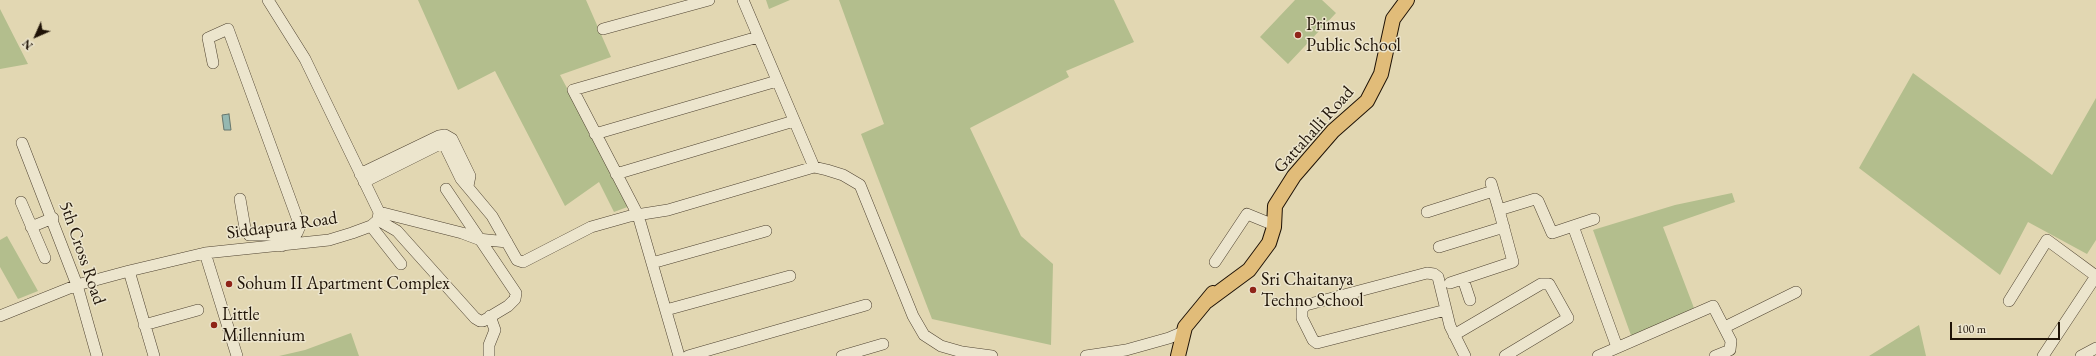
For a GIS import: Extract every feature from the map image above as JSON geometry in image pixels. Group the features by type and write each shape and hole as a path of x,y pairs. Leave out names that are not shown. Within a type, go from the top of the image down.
{"main road":[{"name":"Gattahalli Road","path":"1183,332 1185,326 1224,279 1247,258 1269,243 1274,225 1276,206 1294,176 1333,131 1367,101 1381,74 1393,19 1407,0"},
{"path":"1178,356 1183,332"}],"street":[{"path":"602,29 709,0"},
{"path":"743,0 814,167"},
{"path":"269,1 305,59 362,178 376,219 401,264"},
{"path":"213,63 208,38 228,29 300,226 297,233 281,240 249,235 246,228 240,199"},
{"path":"679,356 638,215 573,93 574,89 758,37"},
{"path":"595,134 777,81"},
{"path":"616,174 794,121"},
{"name":"5th Cross Road","path":"22,143 53,218 78,285 97,356"},
{"path":"362,178 440,144 445,146 462,179 492,216 517,260 523,262 592,228 638,215 668,210 814,167 843,175 860,185 913,316 924,335 940,346 962,352 992,356"},
{"path":"1427,212 1492,187 1514,262 1450,283"},
{"path":"376,219 397,231 475,318 480,321 515,299 516,293 478,239 446,189"},
{"path":"1499,210 1535,199 1538,201 1552,233 1594,219"},
{"path":"21,202 45,258"},
{"path":"1215,262 1247,214 1274,225"},
{"path":"31,227 53,218"},
{"path":"376,219 462,233 478,239 507,242"},
{"name":"Siddapura Road","path":"1,314 78,285 128,271 205,253 281,240 329,240 376,219"},
{"path":"1573,226 1617,347"},
{"path":"1439,247 1504,227"},
{"path":"652,263 766,231"},
{"path":"2009,301 2047,240 2096,276 2043,356"},
{"path":"205,253 237,356"},
{"path":"128,271 154,356"},
{"path":"1446,310 1317,343 1313,340 1302,318 1302,309 1306,305 1427,273 1434,274 1438,278 1454,335 1465,356"},
{"path":"666,310 790,276"},
{"path":"1463,279 1470,300"},
{"path":"1454,335 1541,284 1548,284 1568,318 1505,356"},
{"path":"1724,327 1796,292"},
{"path":"688,356 866,305"},
{"path":"1598,356 1709,306 1713,306 1716,309 1731,341 1730,350 1715,356"},
{"path":"144,325 198,310"},
{"path":"489,356 489,345 495,330 490,316"},
{"path":"1086,356 1126,350 1170,338 1183,332"},
{"path":"842,356 883,344"},
{"path":"2081,356 2096,348"}],"green space":[{"path":"418,0 586,0 611,57 560,75 630,206 614,212 599,182 565,206 495,71 458,90"},
{"path":"766,0 790,0 769,9"},
{"path":"839,0 1114,0 1134,42 1066,71 1069,77 970,128 1021,236 1053,264 1051,345 932,319 861,134 884,124"},
{"path":"1295,0 1322,0 1336,13 1288,64 1260,37"},
{"path":"0,9 28,64 0,69"},
{"path":"1913,73 2052,175 2096,98 2096,240 2087,254 2028,222 2000,275 1859,168"},
{"path":"1732,193 1735,202 1663,227 1694,308 1632,338 1593,230 1675,205"},
{"path":"7,236 38,291 18,299 0,267 0,240"},
{"path":"1919,325 1926,356 1869,356"},
{"path":"351,333 359,356 279,356 305,350"}],"water":[{"path":"229,114 231,130 224,130 222,115"}],"place":[{"name":"Primus Public School","path":"1298,35"},
{"name":"Sohum II Apartment Complex","path":"229,284"},
{"name":"Sri Chaitanya Techno School","path":"1253,290"},
{"name":"Little Millennium","path":"214,325"}]}
